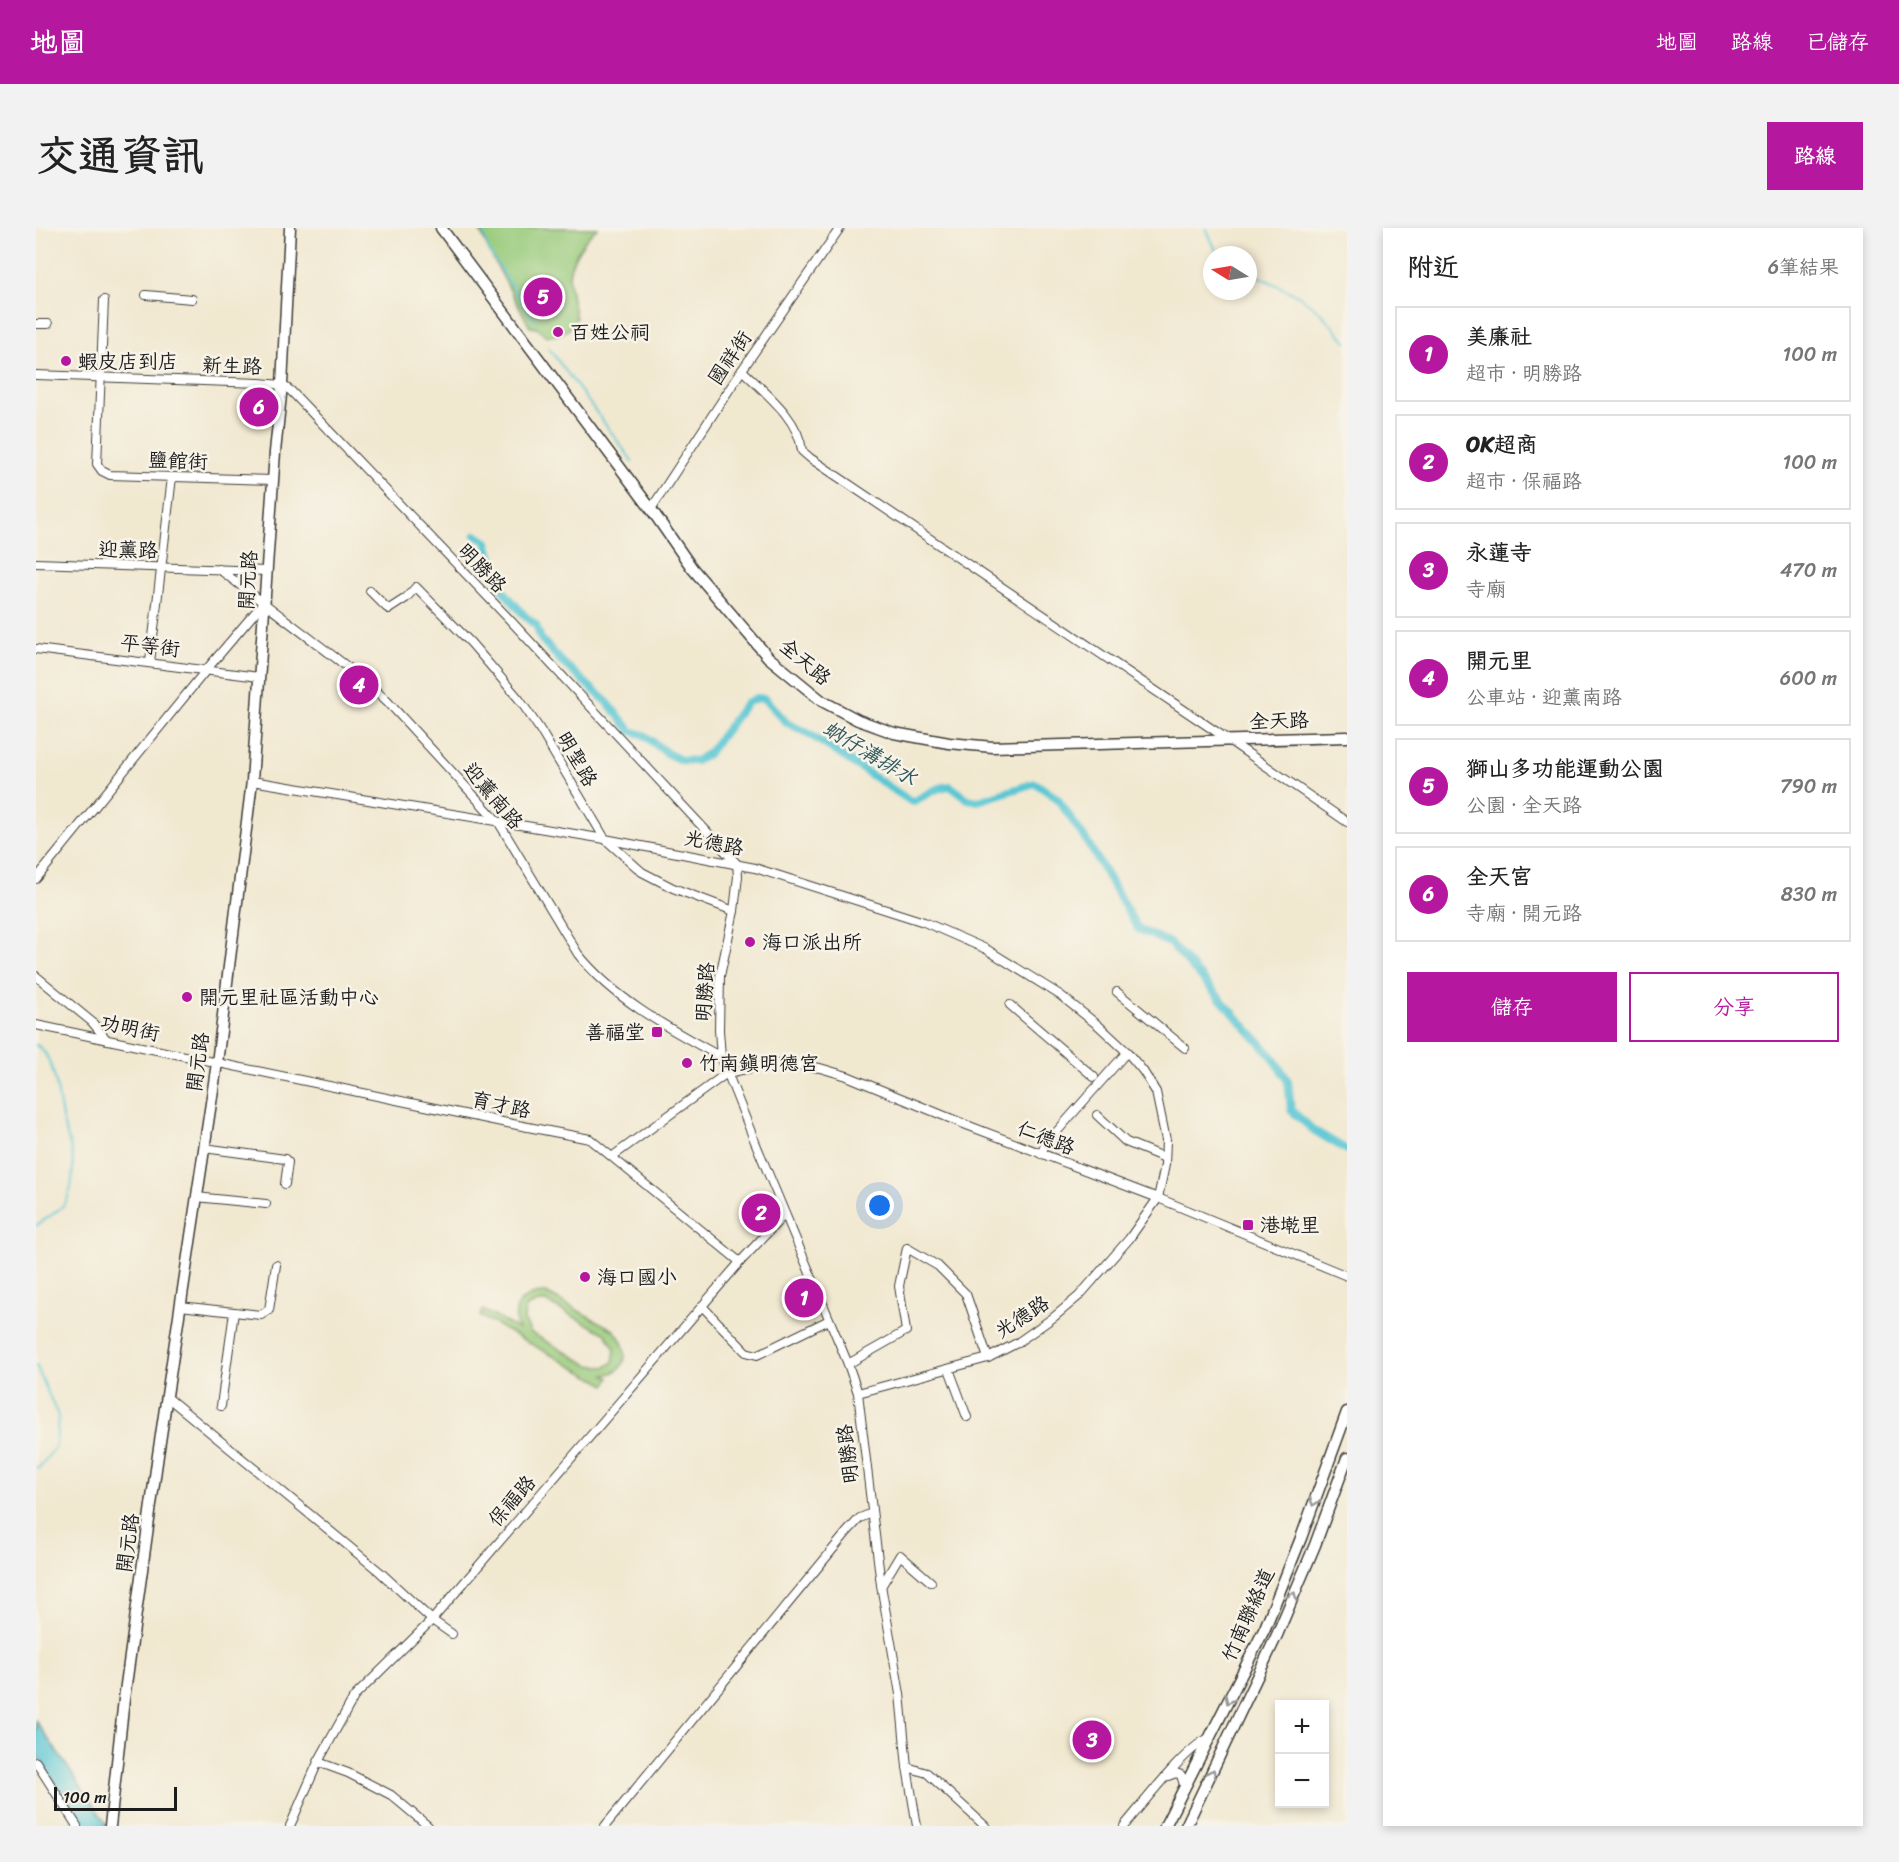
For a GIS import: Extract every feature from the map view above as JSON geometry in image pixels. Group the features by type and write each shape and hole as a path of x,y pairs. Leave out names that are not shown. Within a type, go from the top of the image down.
{"main road":[{"name":"開元路","path":"111,1822 124,1700 166,1397 217,1063 252,782 266,571 282,386 289,228"},
{"name":"全天路","path":"441,228 651,509 692,568 768,657 822,700 858,720 894,733 949,743 993,747 1347,737"},
{"name":"竹南聯絡道","path":"1165,1826 1265,1628 1347,1412"},
{"name":"竹南聯絡道","path":"1186,1826 1277,1635 1315,1545 1347,1458"}],"street":[{"name":"國祥街","path":"651,509 742,370 840,228"},
{"path":"146,295 192,299"},
{"path":"100,378 104,300"},
{"path":"36,324 48,324"},
{"path":"742,370 784,412 801,442 802,451 810,458 1347,822"},
{"name":"新生路","path":"36,375 259,383 282,386"},
{"name":"鹽館街","path":"100,378 97,464 102,471 110,475 273,480"},
{"name":"明勝路","path":"282,386 305,404 737,864 734,911 720,976 721,1057 858,1393 881,1585 900,1694 907,1767 917,1826"},
{"path":"150,662 172,477"},
{"name":"迎薰路","path":"36,563 266,571"},
{"name":"迎薰南路","path":"219,569 362,678 387,701 499,823 578,954 590,969 656,1021 721,1057"},
{"name":"明聖路","path":"370,591 389,609 406,598 416,587 471,643 519,699 539,728 605,839 642,872 674,888 734,911"},
{"path":"36,879 264,602"},
{"name":"平等街","path":"36,649 259,677"},
{"name":"光德路","path":"252,782 605,839 737,864 924,922 986,948 1060,995 1100,1026 1127,1052 1143,1071 1156,1092 1166,1140 1166,1158 1158,1198 1129,1239 1079,1296 1017,1343 988,1358 858,1393"},
{"path":"36,976 92,1022 107,1040"},
{"path":"1117,992 1185,1048"},
{"path":"1010,1005 1094,1077"},
{"name":"功明街","path":"36,1025 217,1063"},
{"path":"1041,1154 1045,1145 1127,1052"},
{"name":"育才路","path":"217,1063 590,1138 740,1262"},
{"name":"仁德路","path":"727,1073 772,1064 792,1064 820,1068 847,1076 1158,1198 1347,1276"},
{"path":"613,1156 727,1073"},
{"path":"1097,1115 1126,1142 1166,1158"},
{"path":"204,1148 285,1159 288,1162 285,1184"},
{"path":"196,1197 266,1204"},
{"name":"保福路","path":"290,1826 318,1762 354,1697 432,1620 702,1305 785,1214"},
{"path":"848,1364 906,1331 899,1286 907,1248 938,1266 966,1294 988,1358"},
{"path":"180,1306 261,1315 269,1310 276,1265"},
{"path":"702,1305 746,1352 757,1355 830,1320"},
{"path":"221,1406 234,1312"},
{"path":"949,1369 967,1417"},
{"path":"166,1397 380,1572 432,1620 452,1634"},
{"path":"605,1826 847,1532 860,1518 872,1513"},
{"path":"881,1585 900,1556 931,1582"},
{"path":"1124,1826 1192,1750 1211,1737"},
{"path":"36,1762 78,1826"},
{"path":"318,1762 337,1771 348,1773 391,1795 428,1826"},
{"path":"907,1767 927,1773 985,1826"},
{"path":"1168,1776 1176,1773 1181,1775 1185,1788"}],"green space":[{"path":"479,228 598,228 579,250 570,270 570,287 576,319 571,327 560,334 546,336 537,328 530,327"},
{"path":"546,1293 614,1330 623,1344 625,1357 619,1368 605,1375 610,1378 606,1385 480,1316 483,1310 518,1329 516,1314 520,1302 530,1295","holes":["546,1302 606,1334 615,1349 613,1362 606,1367 589,1365 531,1333 524,1320 525,1310 528,1306"]}],"water":[{"path":"36,1721 108,1826 85,1826 36,1754"}],"waterway":[{"path":"482,228 489,251 535,322"},
{"path":"1206,228 1214,246"},
{"path":"1257,275 1299,296 1320,312 1347,342"},
{"path":"548,347 633,462"},
{"name":"蚋仔溝排水","path":"476,535 487,542 501,588 525,616 536,625 541,639 562,662 608,703 631,731 644,735 668,754 681,760 696,761 708,754 746,703 757,698 765,699 787,723 806,732 912,802 935,790 950,786 968,799 978,801 1035,783 1057,798 1088,843 1138,929 1170,943 1272,1056 1288,1081 1291,1110 1313,1130 1347,1150"},
{"path":"36,1045 43,1050 52,1068 73,1165 71,1185 65,1203 36,1226"},
{"path":"36,1365 58,1416 56,1446 39,1468 36,1467"}],"place":[{"name":"獅山多功能運動公園","path":"543,297"},
{"name":"百姓公祠","path":"558,332"},
{"name":"蝦皮店到店","path":"66,361"},
{"name":"全天宮","path":"259,407"},
{"name":"開元里","path":"359,685"},
{"name":"海口派出所","path":"750,942"},
{"name":"開元里社區活動中心","path":"187,997"},
{"name":"善福堂","path":"657,1032"},
{"name":"竹南鎮明德宮","path":"687,1063"},
{"name":"OK超商","path":"761,1213"},
{"name":"港墘里","path":"1248,1225"},
{"name":"海口國小","path":"585,1277"},
{"name":"美廉社","path":"804,1298"},
{"name":"永蓮寺","path":"1092,1740"}]}
